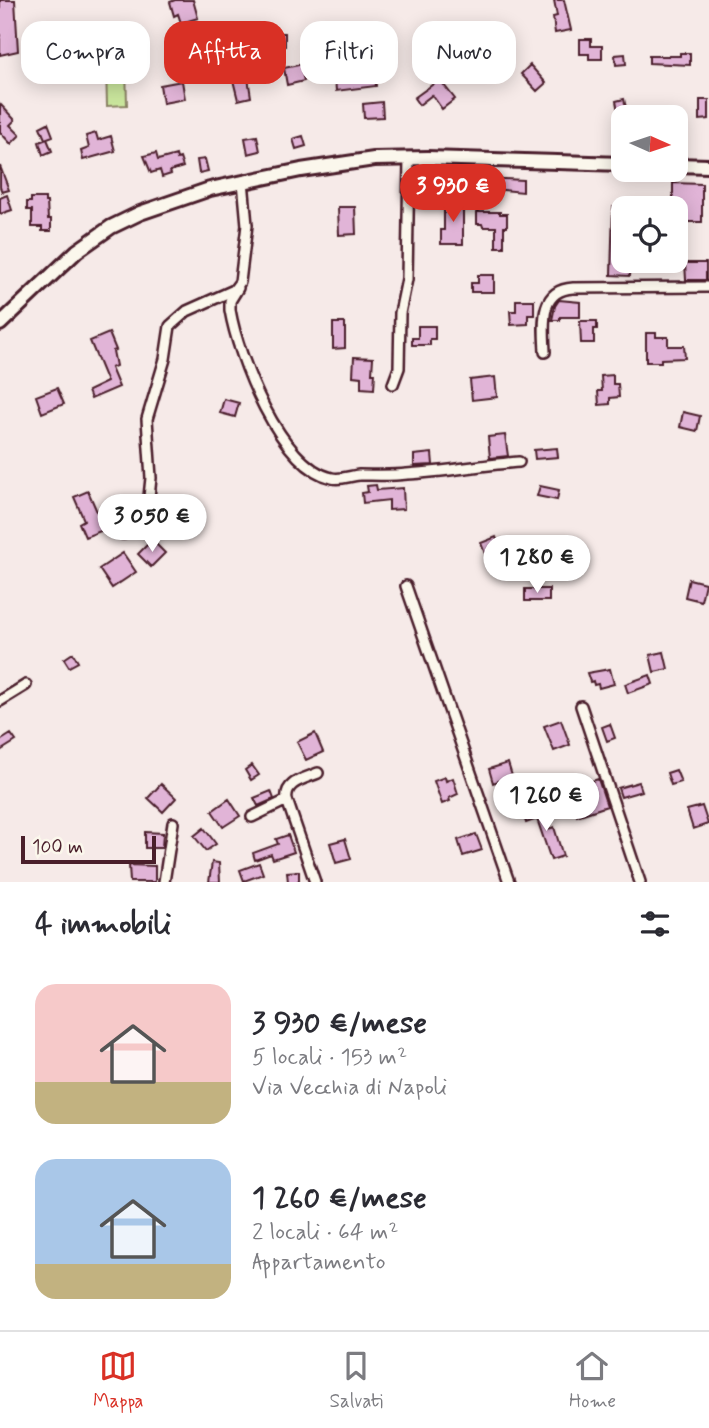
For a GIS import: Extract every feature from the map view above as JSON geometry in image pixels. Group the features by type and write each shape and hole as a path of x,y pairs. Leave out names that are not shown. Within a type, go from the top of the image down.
{"street":[{"path":"0,324 77,251 115,224 180,198 243,181 354,161 409,158 611,164"},
{"path":"393,384 399,366 400,313 407,279 409,158"},
{"path":"688,165 709,166"},
{"path":"243,181 246,236 241,279 230,301 230,310 251,380 285,439 300,457 318,471 338,478 409,474 519,461"},
{"path":"545,352 545,309 550,298 560,290 709,287"},
{"path":"122,534 141,514 149,497 151,478 147,419 165,359 170,326 191,309 238,288"},
{"path":"407,586 509,882"},
{"path":"0,701 26,685"},
{"path":"581,706 640,882"},
{"path":"315,882 286,792 289,786 317,773"},
{"path":"252,817 287,800"},
{"path":"164,882 173,823"}],"green space":[{"path":"106,84 126,84 127,105 107,106"}],"building":[{"path":"0,0 15,0 18,51 0,55"},
{"path":"193,0 198,18 180,21 178,14 174,16 170,2"},
{"path":"554,0 564,0 571,30 555,33 553,17 557,16"},
{"path":"580,39 591,39 591,46 602,46 602,59 589,59 589,54 580,54"},
{"path":"680,53 690,53 690,65 649,63 649,56 680,56"},
{"path":"625,54 626,64 616,65 615,55"},
{"path":"300,65 300,82 287,85 286,68"},
{"path":"530,65 546,83 537,91 521,74"},
{"path":"182,84 185,99 163,103 160,85"},
{"path":"234,84 249,84 251,97 238,100"},
{"path":"335,84 376,84 376,86 336,91"},
{"path":"433,84 443,84 455,99 442,109 432,95 419,105 414,98"},
{"path":"624,99 625,105 617,105 616,101"},
{"path":"700,100 709,100 709,119 700,120"},
{"path":"382,102 383,117 364,118 363,104"},
{"path":"0,104 15,120 10,125 20,135 11,144 0,132"},
{"path":"48,123 53,136 45,139 40,127"},
{"path":"96,133 98,140 111,136 115,151 83,160 81,151 89,148 86,136"},
{"path":"257,136 260,151 248,154 245,138"},
{"path":"303,136 306,146 296,149 293,139"},
{"path":"47,139 52,151 43,155 39,142"},
{"path":"156,153 158,160 176,155 183,167 162,177 160,170 151,173 144,156"},
{"path":"205,159 208,171 199,173 197,160"},
{"path":"0,166 9,190 2,192 0,187"},
{"path":"485,178 523,180 523,192 484,188"},
{"path":"673,183 702,184 702,222 688,222 688,196 673,196"},
{"path":"7,195 12,210 0,214 0,198"},
{"path":"31,198 45,198 48,219 51,219 51,231 32,227 32,210 27,210 27,202 31,202"},
{"path":"444,202 463,202 463,244 441,244"},
{"path":"338,207 355,207 356,234 339,235"},
{"path":"477,212 507,214 504,247 496,247 496,227 477,224"},
{"path":"688,263 706,263 706,280 686,280"},
{"path":"611,273 630,273 630,276"},
{"path":"478,275 494,275 494,292 471,292 471,283 478,283"},
{"path":"516,300 534,300 534,315 528,315 528,324 511,325 510,311 516,311"},
{"path":"559,300 580,302 580,317 560,317 560,320 552,320"},
{"path":"580,321 597,321 594,343 581,343"},
{"path":"333,323 345,323 345,348 333,349"},
{"path":"418,326 435,326 435,339 430,339 430,345 412,345 412,338 418,338"},
{"path":"109,333 116,350 113,351 116,366 111,368 119,387 91,399 88,391 107,382 90,341"},
{"path":"646,333 656,333 656,337 668,337 668,346 684,346 685,358 646,362"},
{"path":"354,357 373,358 374,389 361,388 361,377 353,376"},
{"path":"613,375 613,384 618,384 619,397 610,398 610,404 599,405 601,376"},
{"path":"495,377 497,397 472,400 470,380"},
{"path":"57,388 64,404 42,413 36,396"},
{"path":"224,399 239,403 235,417 220,413"},
{"path":"683,412 700,416 697,431 680,427"},
{"path":"505,435 508,456 490,458 488,437"},
{"path":"557,448 558,457 535,459 534,450"},
{"path":"432,453 433,465 414,466 414,455"},
{"path":"376,485 377,490 403,488 404,509 389,510 389,500 363,503 362,493 368,492 367,486"},
{"path":"540,486 559,490 557,500 537,496"},
{"path":"88,491 98,514 102,512 108,525 85,537 79,523 84,520 74,497"},
{"path":"496,537 502,554 487,559 481,543"},
{"path":"152,540 165,553 151,567 138,554"},
{"path":"123,553 136,572 112,588 99,569"},
{"path":"689,579 705,583 701,601 685,597"},
{"path":"525,589 549,589 549,601 525,601"},
{"path":"664,652 668,669 654,672 650,655"},
{"path":"73,653 78,662 69,667 64,659"},
{"path":"610,669 614,684 599,688 598,684 590,682 587,673"},
{"path":"650,675 653,684 628,693 625,684"},
{"path":"561,720 570,745 554,751 544,726"},
{"path":"610,724 615,738 607,741 602,727"},
{"path":"315,733 323,752 306,760 297,742"},
{"path":"11,734 16,741 0,751 0,741"},
{"path":"508,763 512,776 493,783 489,769"},
{"path":"252,765 259,775 251,780 245,770"},
{"path":"676,770 681,782 671,785 667,773"},
{"path":"445,777 446,781 453,778 458,794 442,804 434,781"},
{"path":"598,779 607,806 577,816 568,789"},
{"path":"639,782 642,791 621,797 618,788"},
{"path":"161,784 176,798 163,812 148,798"},
{"path":"271,791 274,799 258,806 254,798"},
{"path":"229,799 240,816 223,827 212,811"},
{"path":"702,806 708,824 693,829 687,810"},
{"path":"541,807 548,829 554,827 563,856 551,860 537,819 526,823 523,813"},
{"path":"204,828 216,844 206,851 194,836"},
{"path":"145,832 163,833 162,848 145,848"},
{"path":"476,834 482,850 463,856 458,840"},
{"path":"288,835 294,852 273,859 271,854 255,860 253,853 278,844 276,839"},
{"path":"345,839 351,859 336,863 330,843"},
{"path":"212,862 219,863 220,882 209,882"},
{"path":"259,863 263,874 244,881 240,870"},
{"path":"129,865 155,866 155,882 130,882"},
{"path":"299,871 299,882 288,882 287,872"}]}
